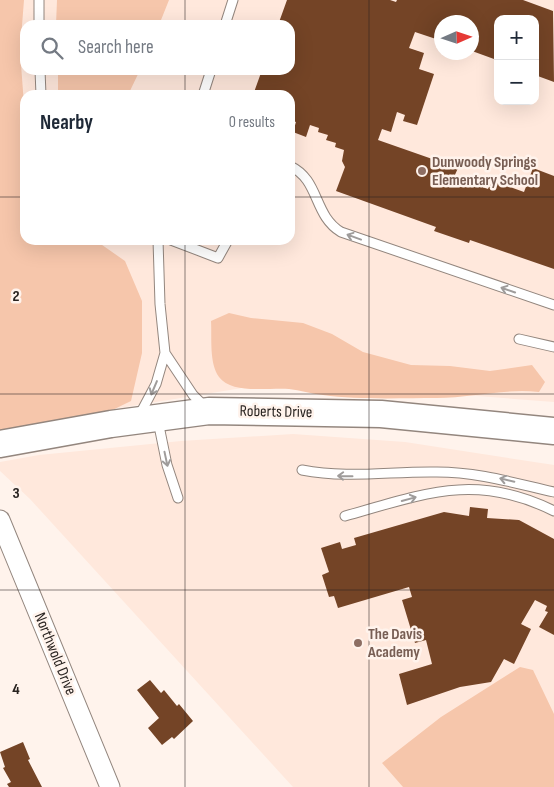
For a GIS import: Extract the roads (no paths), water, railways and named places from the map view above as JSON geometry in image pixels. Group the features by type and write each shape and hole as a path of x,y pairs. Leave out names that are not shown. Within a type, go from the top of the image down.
{"street":[{"name":"Roberts Drive","path":"0,444 29,437 209,411 381,414 554,431"},
{"name":"Northwold Drive","path":"0,520 110,787"}],"lane":[{"path":"39,0 39,20"},
{"path":"227,20 233,0"},
{"path":"40,75 41,90"},
{"path":"205,90 209,75"},
{"path":"295,170 306,179 321,212 333,227 341,232 554,305"},
{"path":"158,245 160,304 165,353 146,420 167,466 178,498"},
{"path":"184,245 218,258 225,245"},
{"path":"519,338 554,347"},
{"path":"165,353 193,395 209,411"},
{"path":"302,470 345,476 436,472 464,473 492,476 554,492"},
{"path":"345,516 410,498 455,489 477,489 518,497 554,511"}],"place":[{"name":"Dunwoody Springs Elementary School","path":"422,171"},
{"name":"The Davis Academy","path":"358,643"}]}
